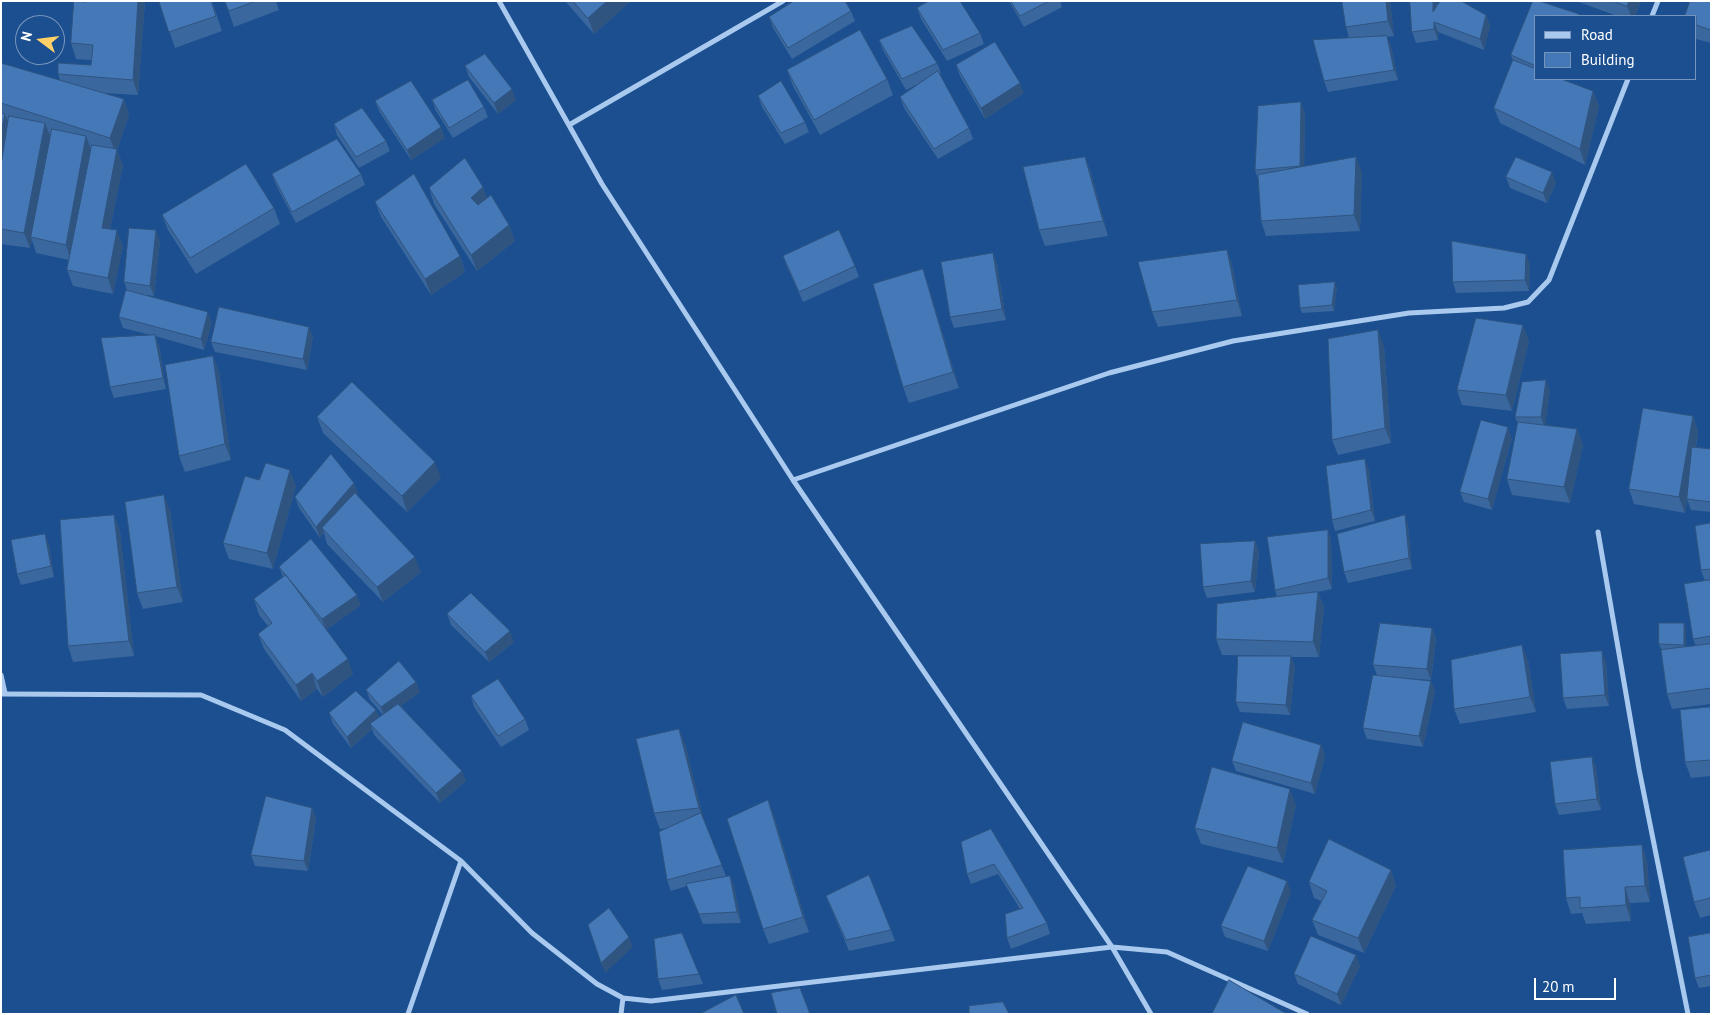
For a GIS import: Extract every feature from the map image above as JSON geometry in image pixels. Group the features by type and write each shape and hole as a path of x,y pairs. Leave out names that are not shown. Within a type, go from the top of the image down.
{"street":[{"path":"499,1 602,184 794,480 1112,947 1151,1014"},
{"path":"569,125 783,1"},
{"path":"1652,15 1658,1"},
{"path":"794,480 1109,373 1233,341 1410,313 1504,308 1528,302 1549,280 1628,80"},
{"path":"1598,532 1639,769 1688,1014"},
{"path":"1,675 3,694 201,695 285,730 461,861 532,933 597,984 623,998 651,1001 1112,947 1167,952 1307,1014"},
{"path":"408,1014 461,861"},
{"path":"621,1014 623,998"}],"building":[{"path":"74,1 138,1 133,80 58,74 58,65 65,65 65,63 91,65 93,45 71,43"},
{"path":"159,1 211,1 216,16 169,32"},
{"path":"225,1 256,1 229,11"},
{"path":"573,1 607,1 588,18"},
{"path":"794,1 845,1 851,11 788,48 769,17"},
{"path":"929,1 960,1 980,33 943,50 917,8"},
{"path":"1011,1 1049,1 1020,16"},
{"path":"1342,1 1386,1 1388,21 1346,27"},
{"path":"1410,1 1433,1 1433,12 1440,1 1461,1 1486,15 1480,39 1434,22 1434,29 1412,32"},
{"path":"1533,1 1539,1 1579,14 1534,15 1534,65 1511,55"},
{"path":"1613,1 1629,1 1627,6"},
{"path":"1690,1 1711,1 1711,30 1697,25 1697,15 1685,15"},
{"path":"912,26 937,63 902,79 879,40"},
{"path":"860,30 887,79 814,120 787,70"},
{"path":"1387,36 1394,70 1324,81 1313,40"},
{"path":"995,42 1020,83 981,108 956,65"},
{"path":"485,54 512,89 494,103 465,66"},
{"path":"1513,60 1534,68 1534,80 1564,80 1593,91 1580,149 1494,108"},
{"path":"1,63 124,99 110,138 1,103"},
{"path":"938,71 969,128 934,149 900,97"},
{"path":"468,80 484,107 449,128 432,100"},
{"path":"411,81 441,127 407,150 375,101"},
{"path":"781,81 805,122 781,133 758,96"},
{"path":"1301,102 1300,166 1255,170 1258,106"},
{"path":"362,108 386,141 356,157 334,124"},
{"path":"1,113 5,114 1,132"},
{"path":"9,116 45,123 24,233 1,229 1,166"},
{"path":"52,129 86,136 66,245 31,237"},
{"path":"337,139 361,174 292,212 272,174"},
{"path":"92,145 117,149 102,228 117,230 108,278 67,270"},
{"path":"1085,157 1103,221 1039,230 1023,167"},
{"path":"1356,157 1354,215 1261,221 1258,175"},
{"path":"1516,157 1552,172 1543,193 1506,177"},
{"path":"465,158 483,187 471,198 478,205 491,195 509,225 471,255 429,188"},
{"path":"246,164 274,208 190,258 162,215"},
{"path":"414,174 460,256 425,279 375,202"},
{"path":"129,228 156,230 150,286 124,282"},
{"path":"839,230 855,266 799,292 783,256"},
{"path":"1452,241 1526,254 1525,280 1453,282"},
{"path":"1227,250 1237,300 1152,312 1138,262"},
{"path":"993,253 1002,309 950,317 941,262"},
{"path":"923,269 953,372 903,387 873,284"},
{"path":"1335,282 1332,305 1300,308 1298,285"},
{"path":"126,290 208,312 201,339 119,317"},
{"path":"219,307 309,327 303,359 211,342"},
{"path":"1476,318 1523,325 1506,395 1457,390"},
{"path":"1378,330 1385,428 1332,440 1328,339"},
{"path":"155,335 163,378 110,387 101,338"},
{"path":"213,356 225,444 179,456 165,365"},
{"path":"1546,380 1541,417 1515,417 1522,382"},
{"path":"352,382 435,462 402,496 317,417"},
{"path":"1643,408 1693,416 1679,497 1629,489"},
{"path":"1481,420 1508,427 1488,499 1460,492"},
{"path":"1518,422 1577,429 1564,487 1507,479"},
{"path":"1692,447 1711,449 1711,502 1687,499"},
{"path":"331,454 354,483 316,527 295,497"},
{"path":"1365,459 1371,510 1332,520 1326,466"},
{"path":"266,463 290,470 267,553 223,543 245,476 259,480"},
{"path":"355,493 415,557 377,587 322,528"},
{"path":"164,495 177,587 137,593 125,502"},
{"path":"114,515 129,641 68,646 60,520"},
{"path":"1405,515 1409,558 1344,572 1337,534"},
{"path":"1711,523 1711,569 1701,570 1695,526"},
{"path":"1328,530 1328,578 1275,590 1267,537"},
{"path":"45,534 51,566 17,574 11,540"},
{"path":"311,539 357,595 322,619 279,567"},
{"path":"1255,541 1251,581 1203,587 1200,544"},
{"path":"286,575 348,659 317,681 312,673 296,685 258,634 272,623 254,599"},
{"path":"1711,580 1711,636 1693,639 1684,584"},
{"path":"1318,592 1313,642 1216,639 1217,604"},
{"path":"471,593 510,631 485,652 447,614"},
{"path":"1380,623 1432,628 1427,669 1373,665"},
{"path":"1659,623 1684,623 1684,645 1659,644"},
{"path":"1711,644 1711,688 1667,694 1661,650"},
{"path":"1522,645 1530,697 1454,709 1451,660"},
{"path":"1602,651 1605,695 1563,698 1560,654"},
{"path":"1238,656 1291,656 1286,705 1236,702"},
{"path":"399,661 416,682 381,707 366,690"},
{"path":"1373,675 1431,681 1419,736 1363,728"},
{"path":"498,679 525,719 498,736 471,696"},
{"path":"356,691 376,710 347,737 329,713"},
{"path":"398,704 462,771 436,793 370,724"},
{"path":"1711,707 1711,760 1685,762 1680,710"},
{"path":"1243,722 1321,745 1311,783 1232,761"},
{"path":"679,729 699,808 654,813 636,739"},
{"path":"1592,757 1597,799 1555,804 1550,762"},
{"path":"1212,767 1290,789 1277,848 1195,828"},
{"path":"266,796 312,808 304,861 251,855"},
{"path":"768,800 803,917 763,929 727,819"},
{"path":"701,813 722,865 667,880 659,832"},
{"path":"991,829 1047,923 1007,938 1005,914 1023,908 994,864 967,874 961,842"},
{"path":"1329,839 1391,870 1358,938 1312,920 1327,891 1309,882"},
{"path":"1642,845 1645,886 1625,887 1626,905 1580,908 1580,897 1566,898 1563,850"},
{"path":"1711,850 1711,898 1694,902 1683,857"},
{"path":"1248,866 1287,881 1264,941 1221,926"},
{"path":"869,875 891,930 846,940 826,896"},
{"path":"730,876 737,912 699,914 686,884"},
{"path":"609,908 629,937 601,963 588,925"},
{"path":"682,933 699,974 658,979 654,939"},
{"path":"1711,933 1711,975 1695,978 1688,937"},
{"path":"1311,936 1356,955 1337,994 1294,974"},
{"path":"1229,980 1287,1014 1212,1014"},
{"path":"800,988 810,1014 777,1014 771,993"},
{"path":"736,995 744,1014 700,1014"},
{"path":"1003,1002 1009,1014 969,1014 969,1006"}]}
